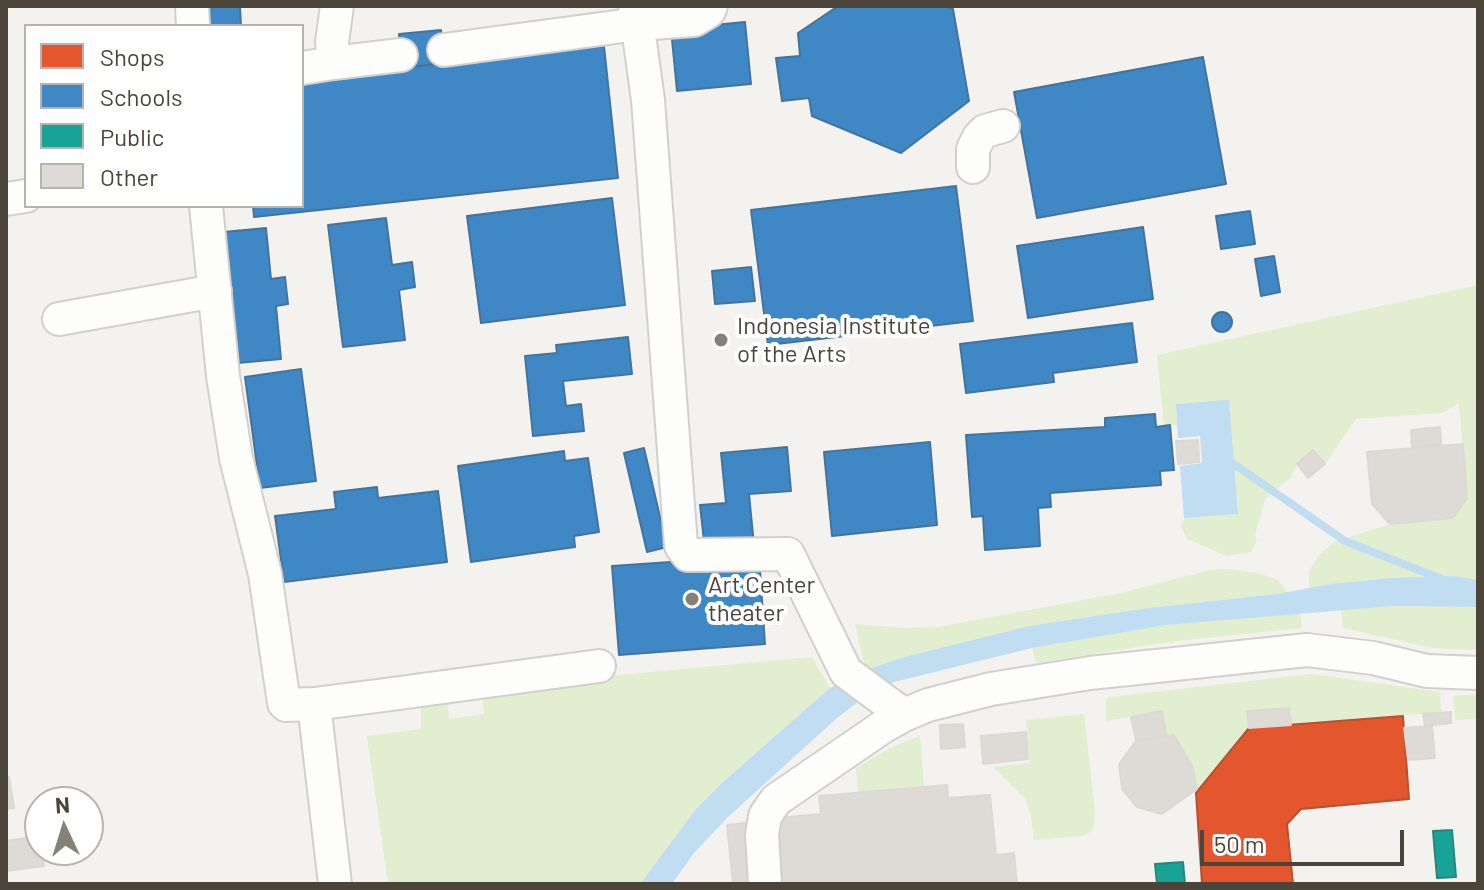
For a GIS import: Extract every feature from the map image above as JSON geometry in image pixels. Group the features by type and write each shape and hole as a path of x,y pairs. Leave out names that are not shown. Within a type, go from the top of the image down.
{"street":[{"path":"318,65 332,42 337,6"},
{"path":"444,50 636,15 694,20 709,11 711,6"},
{"path":"636,15 648,100 681,546 688,555 788,554 846,672 904,715"},
{"path":"318,65 401,55"},
{"path":"973,167 973,149 979,137 985,131 1003,126"},
{"path":"206,208 223,376 236,458 265,574 286,705 314,704 599,666"},
{"path":"59,319 215,291"},
{"path":"765,884 762,835 765,816 776,800 904,715 928,705 991,689 1090,673 1307,650 1340,653 1427,671 1478,673"},
{"path":"314,704 335,884"}],"green space":[{"path":"1478,285 1478,580 1454,576 1331,584 1309,589 1309,571 1319,555 1334,542 1390,524 1453,518 1467,498 1459,403 1442,413 1356,419 1325,464 1313,451 1297,464 1291,477 1265,499 1255,534 1257,541 1251,552 1227,556 1187,539 1181,527 1184,518 1238,514 1229,401 1176,404 1177,425 1164,426 1157,355"},
{"path":"1210,570 1258,573 1278,580 1288,593 1149,608 901,658 869,669 864,664 855,624 938,627 1121,593"},
{"path":"1393,606 1478,607 1478,650 1432,648 1343,628 1341,610"},
{"path":"1300,612 1302,628 1169,642 1036,663 1032,648 1166,625"},
{"path":"812,657 830,688 696,809 640,884 388,884 367,736 421,729 421,699 447,695 449,719 484,714 482,691"},
{"path":"1311,674 1440,692 1441,712 1291,725 1289,708 1248,711 1249,728 1196,793 1192,766 1174,735 1166,736 1162,711 1106,721 1106,700 1109,697"},
{"path":"1478,694 1478,719 1455,720 1453,696"},
{"path":"1084,714 1094,825 1090,832 1082,836 1034,840 1031,815 1025,799 993,767 1030,763 1026,720"},
{"path":"920,736 924,786 858,792 856,768 894,746"}],"water":[{"path":"1229,400 1238,514 1184,518 1180,466 1202,463 1200,436 1178,438 1176,404"},
{"path":"1454,576 1478,580 1478,607 1393,606 1166,625 1032,648 894,682 865,697 838,717 728,817 694,853 672,884 640,884 696,809 723,782 830,688 869,669 1030,626 1149,608 1277,594 1331,584"}],"building: Shops":[{"path":"1403,716 1409,799 1301,809 1287,824 1293,884 1202,884 1196,793 1249,728"}],"building: Schools":[{"path":"195,6 240,6 241,24 197,24"},
{"path":"838,6 943,6 953,9 969,101 901,153 812,116 809,98 782,101 776,58 800,56 798,33"},
{"path":"745,22 751,84 677,91 671,29"},
{"path":"441,30 445,63 402,68 399,34"},
{"path":"604,46 618,178 254,217 253,208 304,208 304,79"},
{"path":"1203,57 1226,184 1037,218 1014,92"},
{"path":"956,186 973,321 768,345 751,210"},
{"path":"612,198 625,305 481,323 467,216"},
{"path":"1250,211 1255,244 1221,249 1216,216"},
{"path":"386,218 392,265 412,262 415,287 399,290 405,340 343,347 328,225"},
{"path":"1143,227 1153,299 1028,318 1017,246"},
{"path":"266,228 271,279 285,277 288,304 276,306 281,359 227,364 213,233"},
{"path":"1274,256 1280,292 1261,296 1255,259"},
{"path":"751,267 755,301 715,304 712,271"},
{"path":"1218,312 1226,312 1232,322 1226,332 1218,332 1212,326 1212,318"},
{"path":"1132,323 1137,362 1053,373 1054,382 966,393 960,344"},
{"path":"628,337 632,374 563,381 566,406 581,404 584,431 533,436 525,356 557,353 556,345"},
{"path":"301,369 316,481 260,488 245,377"},
{"path":"1155,414 1156,427 1170,425 1174,470 1160,471 1161,485 1050,493 1051,507 1038,508 1040,546 985,550 983,516 972,517 966,435 1105,427 1105,418"},
{"path":"930,442 937,525 832,536 824,452"},
{"path":"787,447 791,491 749,494 754,545 705,550 700,505 726,503 721,453"},
{"path":"644,448 667,547 647,552 624,453"},
{"path":"564,451 565,461 588,458 599,532 574,536 575,547 471,562 458,466"},
{"path":"377,487 378,498 438,491 447,562 284,582 275,516 336,509 334,492"},
{"path":"759,556 765,644 619,655 612,566"}],"building: Public":[{"path":"1452,830 1456,877 1437,878 1433,831"},
{"path":"1183,862 1185,884 1157,884 1155,864"}],"building: Other":[{"path":"1440,427 1441,444 1412,447 1411,430"},
{"path":"1198,440 1199,462 1178,464 1176,441"},
{"path":"1463,444 1467,498 1453,518 1390,524 1372,504 1367,452"},
{"path":"1313,450 1325,464 1308,478 1297,464"},
{"path":"1289,708 1291,725 1249,728 1247,711"},
{"path":"1162,711 1166,736 1136,741 1131,717"},
{"path":"1451,712 1451,723 1425,726 1423,714"},
{"path":"963,724 965,747 941,749 940,725"},
{"path":"1432,726 1435,758 1408,760 1404,728"},
{"path":"1026,732 1028,759 983,764 981,736"},
{"path":"1174,735 1192,766 1197,789 1162,814 1137,807 1122,789 1119,764 1136,741"},
{"path":"9,777 14,808 6,809 6,778"},
{"path":"947,785 948,798 990,795 996,855 1014,853 1017,884 770,884 769,874 782,873 778,818 821,814 819,796"},
{"path":"746,823 752,884 733,884 727,825"},
{"path":"24,838 24,866 44,866 6,871 6,841"}],"waterway":[{"path":"1234,464 1345,541 1444,580"}],"place":[{"name":"Indonesia Institute of the Arts","path":"721,340"},
{"name":"Art Center theater","path":"692,599"}]}
